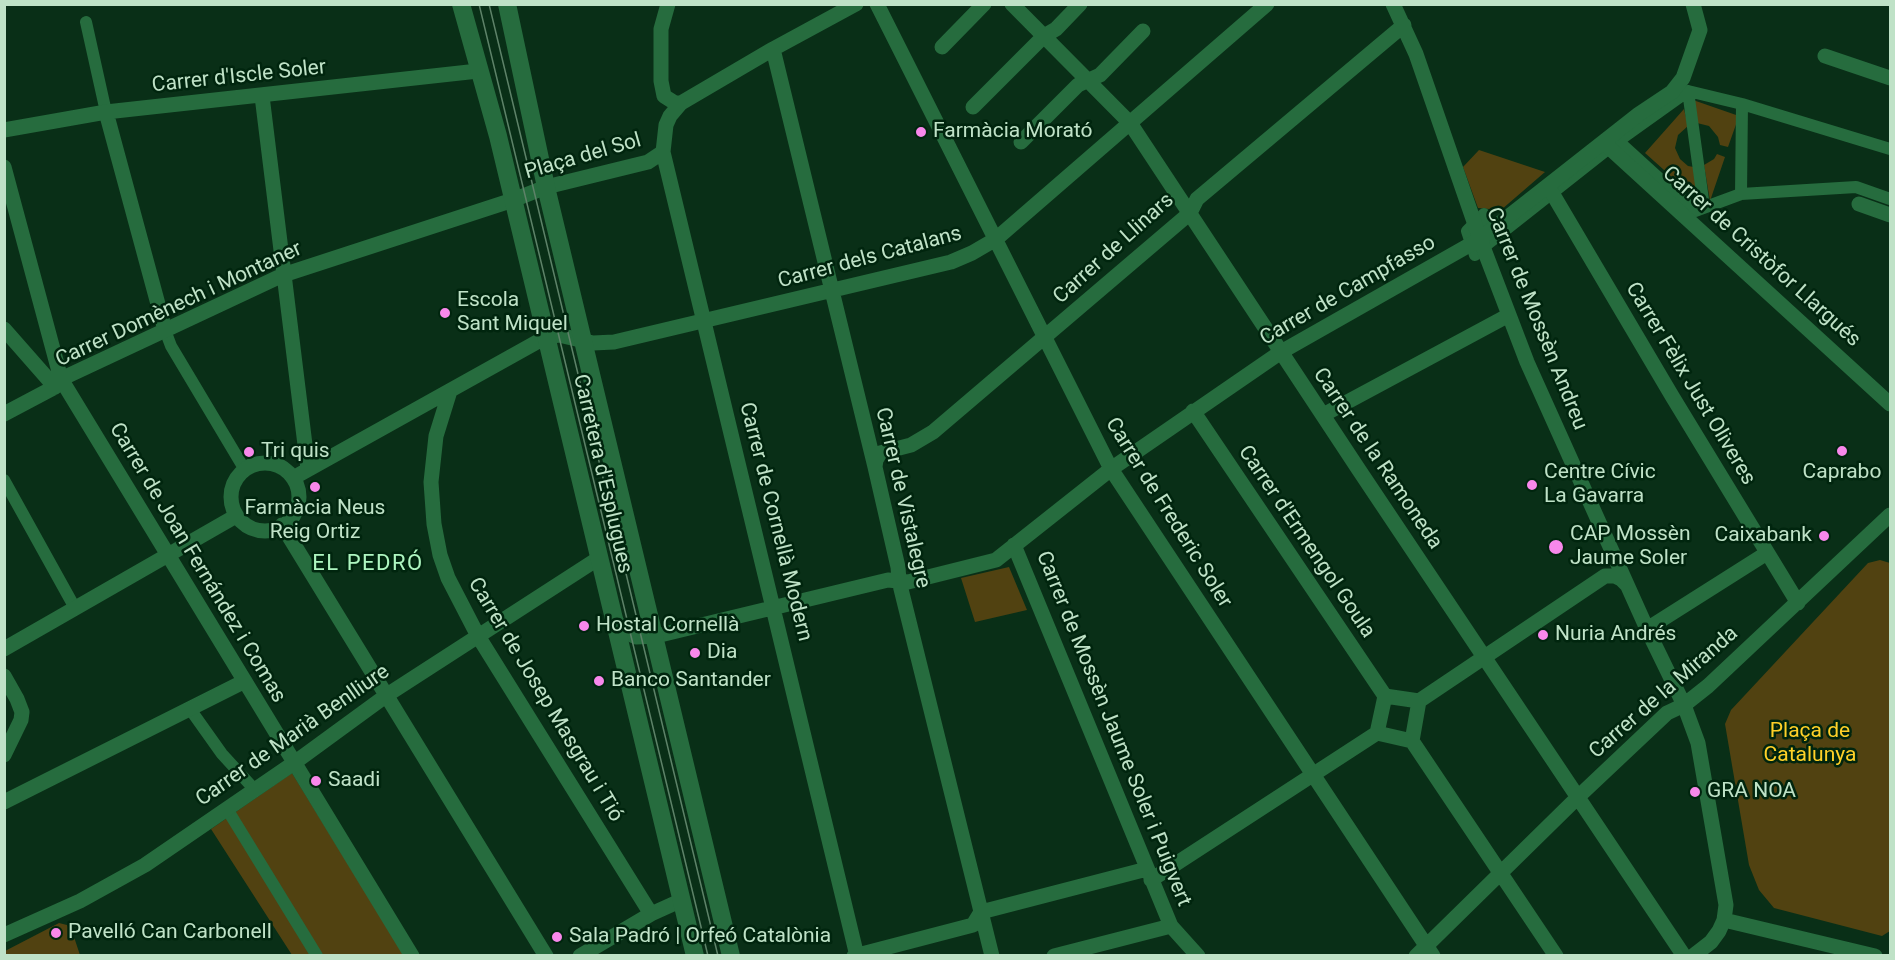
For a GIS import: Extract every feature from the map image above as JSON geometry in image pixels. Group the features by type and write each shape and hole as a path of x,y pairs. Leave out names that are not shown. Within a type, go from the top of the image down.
{"street":[{"name":"Carretera d'Esplugues","path":"461,4 498,136 695,956"},
{"name":"Carretera d'Esplugues","path":"507,4 546,187 656,636 731,956"},
{"path":"668,4 660,36 661,81 664,96 675,103 681,103 856,4"},
{"name":"Carrer de Frederic Soler","path":"877,4 1111,469 1313,774 1425,952"},
{"path":"942,46 984,4"},
{"name":"Carrer de la Ramoneda","path":"1012,4 1130,123 1684,956"},
{"path":"973,107 1044,36 1056,29 1080,4"},
{"name":"Carrer dels Catalans","path":"546,337 559,335 599,344 614,342 951,262 986,247 1267,4"},
{"name":"Carrer de Mossèn Andreu","path":"1393,4 1425,78 1475,223 1527,362 1574,471 1672,684 1684,705 1698,743 1708,790 1726,905 1724,920"},
{"name":"Carrer de Campfasso","path":"614,615 621,629 627,633 636,637 656,636 888,580 908,582 996,560 1111,469 1193,411 1281,352 1483,241 1610,144 1678,87 1700,30 1694,4"},
{"path":"86,22 106,112 165,330 171,346 245,470"},
{"name":"Carrer de Llinars","path":"875,467 880,453 912,445 933,432 1190,213 1197,200 1404,25"},
{"path":"1021,142 1078,85 1100,75 1143,31"},
{"name":"Carrer de Vistalegre","path":"773,49 875,467 898,567 899,581 992,956"},
{"path":"1826,56 1890,78"},
{"name":"Carrer d'Iscle Soler","path":"4,130 106,112 478,71"},
{"path":"1688,91 1704,207"},
{"path":"1890,149 1742,104 1688,91 1610,144 1695,211 1740,194 1856,187 1890,199"},
{"path":"262,96 308,469"},
{"name":"Carrer de Cornellà Modern","path":"681,103 666,125 663,152 775,608 856,955"},
{"path":"1740,194 1742,104"},
{"name":"Carrer de Cristòfor Llargués","path":"1610,144 1890,404"},
{"name":"Plaça del Sol","path":"513,200 546,187 648,162 663,152"},
{"name":"Carrer de Joan Fernández i Comas","path":"4,167 58,383 168,555 412,956"},
{"name":"Carrer Fèlix Just Oliveres","path":"1550,189 1798,603"},
{"name":"Carrer Domènech i Montaner","path":"4,414 58,383 283,275 513,200"},
{"path":"1859,204 1890,215"},
{"path":"1323,415 1509,315"},
{"path":"4,329 58,383"},
{"path":"293,478 546,337"},
{"name":"Carrer de Josep Masgrau i Tió","path":"450,391 436,436 431,482 434,524 440,555 448,578 478,636 651,914"},
{"name":"Carrer d'Ermengol Goula","path":"1193,411 1385,696"},
{"path":"270,463 279,466 293,478 299,497 297,507 292,516 282,525 268,531 259,531 250,528 236,516 231,497 232,487 236,478 251,466 270,463"},
{"path":"4,480 75,608"},
{"name":"Carrer de la Miranda","path":"1425,952 1500,873 1667,713 1684,705 1708,687 1890,515"},
{"path":"4,649 236,516"},
{"path":"282,525 546,956"},
{"name":"Carrer de Mossèn Jaume Soler i Puigvert","path":"1014,545 1171,926 1198,956"},
{"path":"1647,629 1767,553"},
{"name":"Carrer de Marià Benlliure","path":"4,936 80,901 146,865 294,763 387,695 599,558"},
{"path":"856,955 973,926 981,912 1149,874 1377,733 1385,696 1419,701 1605,576 1622,579 1629,587"},
{"path":"4,676 22,712 21,720 4,755"},
{"path":"4,802 245,681"},
{"path":"1412,741 1419,701"},
{"path":"190,709 222,754 255,790"},
{"path":"1377,733 1412,741 1556,956"},
{"path":"227,809 318,956"},
{"path":"580,956 651,914 682,900"},
{"path":"1693,956 1711,942 1724,920 1875,956"},
{"path":"1054,956 1171,926"}],"green space":[{"path":"1693,100 1739,116 1728,147 1720,145 1718,137 1709,126 1697,123"},
{"path":"1684,109 1688,126 1678,135 1675,148 1680,159 1688,166 1694,167 1701,203 1645,153"},
{"path":"1479,150 1545,172 1501,210 1478,208 1463,167"},
{"path":"1717,154 1725,157 1710,201 1704,165 1714,159"},
{"name":"Plaça de Catalunya","path":"1880,560 1890,563 1890,931 1882,936 1774,908 1759,890 1749,865 1725,724 1731,710 1868,563"},
{"path":"1009,567 1027,610 975,622 961,578"},
{"path":"292,773 404,955 292,955 211,829"},
{"name":"Pavelló Can Carbonell","path":"59,923 67,925 80,955 5,955 5,951"}],"tram line":[{"path":"479,4 708,956"},
{"path":"489,4 718,956"}],"place":[{"name":"Farmàcia Morató","path":"921,132"},
{"name":"Escola Sant Miquel","path":"445,313"},
{"name":"Caprabo","path":"1842,451"},
{"name":"Tri quis","path":"249,452"},
{"name":"Centre Cívic La Gavarra","path":"1532,485"},
{"name":"Farmàcia Neus Reig Ortiz","path":"315,487"},
{"name":"Caixabank","path":"1824,536"},
{"name":"CAP Mossèn Jaume Soler","path":"1556,547"},
{"name":"Hostal Cornellà","path":"584,626"},
{"name":"Nuria Andrés","path":"1543,635"},
{"name":"Dia","path":"695,653"},
{"name":"Banco Santander","path":"599,681"},
{"name":"Saadi","path":"316,781"},
{"name":"GRA NOA","path":"1695,792"},
{"name":"Pavelló Can Carbonell","path":"56,933"},
{"name":"Sala Padró | Orfeó Catalònia","path":"557,937"}],"district":[{"name":"EL PEDRÓ","path":"368,564"}]}
